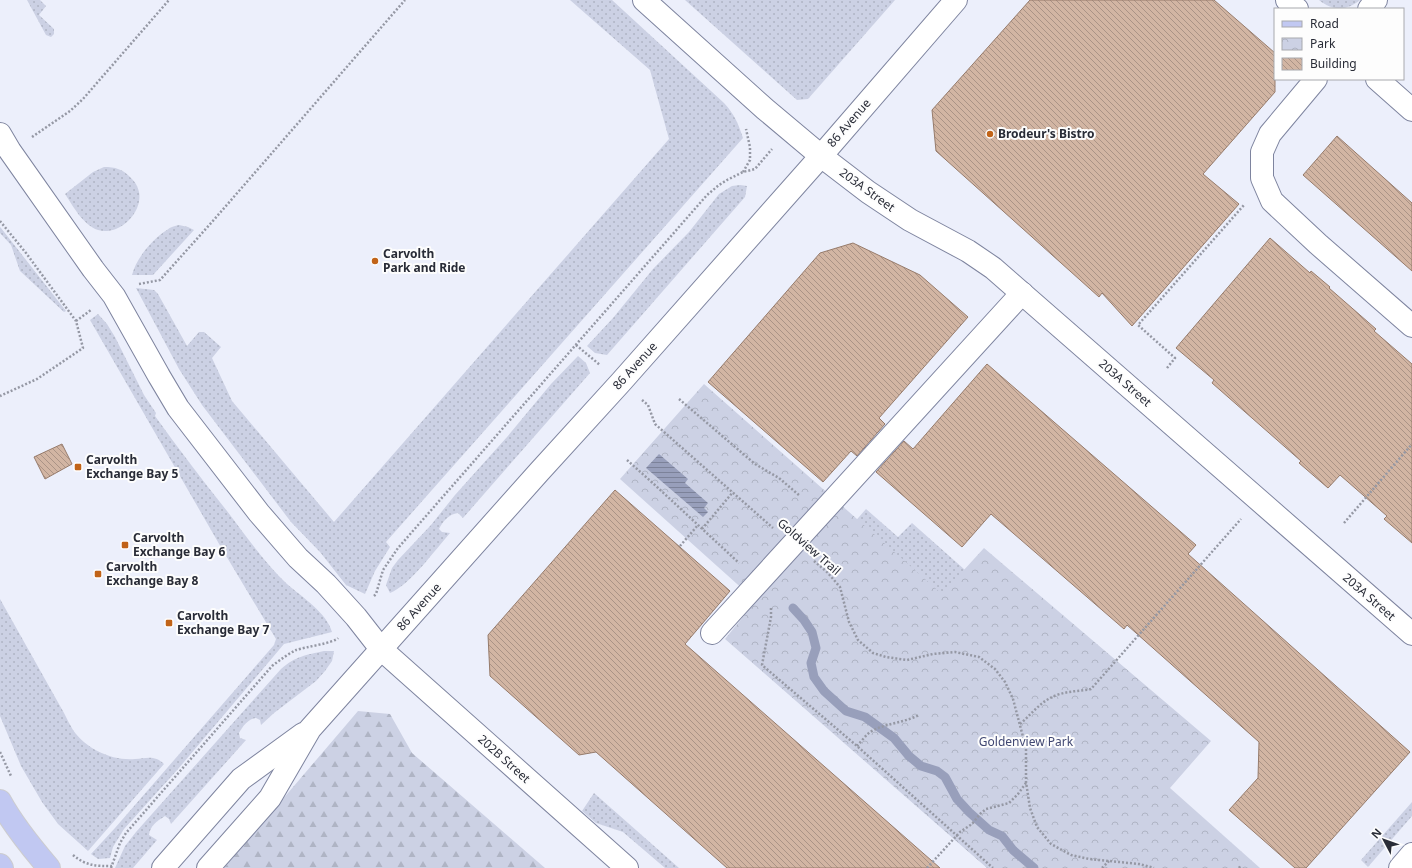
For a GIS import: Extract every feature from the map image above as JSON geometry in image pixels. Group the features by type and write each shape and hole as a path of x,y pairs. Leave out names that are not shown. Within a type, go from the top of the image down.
{"main road":[{"path":"0,801 7,813 49,868"}],"street":[{"name":"203A Street","path":"644,0 765,109 821,156 868,192 910,220 968,251 993,268 1412,634"},
{"name":"86 Avenue","path":"208,868 270,798 310,729 621,382 821,156 956,0"},
{"path":"1287,0 1296,8"},
{"path":"1370,8 1376,0"},
{"path":"1315,80 1270,134 1262,152 1262,178 1272,201 1318,244 1412,326"},
{"path":"1378,80 1412,110"},
{"name":"202B Street","path":"5,143 93,269 114,296 178,408 259,513 298,558 331,589 356,617 381,649 627,868"},
{"path":"712,633 1022,293"},
{"name":"86 Avenue","path":"163,868 241,779 310,729"},
{"path":"1400,868 1412,854"}],"path":[{"path":"5,143 70,111 83,99 169,0"},
{"path":"135,284 160,280 405,0"},
{"path":"376,594 383,570 398,548 707,196 719,185 743,172"},
{"path":"1167,368 1176,358 1138,325 1249,199"},
{"path":"0,221 26,253 76,321 83,348 37,379 0,396"},
{"path":"576,345 597,363"},
{"name":"Goldview Trail","path":"637,396 648,405 655,424 782,535 827,572 840,587 849,622 858,640 873,653 886,657 907,660 933,654 955,652 979,657 995,669 1005,682 1013,699 1020,724 1026,748 1026,782 1030,808 1037,827 1051,844 1071,855 1089,859 1139,864 1154,868"},
{"path":"679,399 755,464 779,478 820,514"},
{"path":"1344,522 1412,444"},
{"path":"627,460 771,594 771,617 762,665 857,746 993,868"},
{"path":"702,529 733,492"},
{"path":"1020,724 1039,704 1048,698 1060,693 1091,689 1242,519"},
{"path":"680,546 698,525"},
{"path":"111,868 120,843 130,828 272,666 296,650 316,644 336,641"},
{"path":"857,746 870,733 886,725 910,720 919,715"},
{"path":"927,868 956,835 972,824 980,814 986,809 1009,803 1018,794 1026,782"},
{"path":"1102,868 1109,860"},
{"path":"1238,868 1241,865"}],"green space":[{"path":"27,0 40,0 46,6 39,15 54,29 54,34 51,37 46,35"},
{"path":"570,0 612,0 724,103 736,119 743,138 386,542 390,547 375,571 365,594 346,585 320,552 291,522 202,405 179,369 136,288 154,290 158,294 187,346 199,332 204,332 221,347 212,358 232,401 334,522 669,139 650,70"},
{"path":"685,0 895,0 808,99 797,100"},
{"path":"1319,0 1360,0 1345,8 1334,8"},
{"path":"104,167 112,167 125,172 137,187 139,197 138,207 133,216 126,223 108,231 93,228 83,220 65,194 93,172"},
{"path":"732,186 747,186 745,197 607,355 595,353 587,346 613,318 653,269 689,232 719,194"},
{"path":"179,225 194,230 153,275 132,275 137,262 150,244 168,229"},
{"path":"0,227 66,311 64,312 20,271 11,245 0,233"},
{"path":"98,314 107,324 115,337 144,395 156,413 155,416 172,440 263,558 287,584 320,612 325,618 332,632 284,644 178,769 124,829 113,847 110,858 98,859 91,854 274,645 276,639 222,549 90,320"},
{"path":"578,356 586,363 590,373 463,518 458,513 449,516 444,521 439,529 442,532 450,533 406,583 390,593 386,585 392,568 398,560 431,525 551,384"},
{"name":"Goldenview Park","path":"704,384 942,594 984,548 1211,741 1170,788 1260,868 987,868 725,639 756,601 620,479"},
{"path":"866,509 898,537 912,523 982,585 953,611 845,533"},
{"path":"0,599 78,737 92,748 109,756 126,759 154,758 164,764 88,851 58,824 42,802 21,766 0,716"},
{"path":"324,651 334,651 332,661 316,681 274,713 261,725 260,720 256,718 253,718 246,723 239,733 240,738 246,740 171,824 169,819 165,816 152,826 149,835 157,840 133,868 115,868 125,846 136,832 281,669 296,659"},
{"path":"358,711 390,714 412,753 545,868 224,868"},
{"path":"594,793 679,868 665,868 623,832 596,823 582,811"},
{"path":"1412,802 1412,816 1368,867 1361,860"}],"shaded area":[{"path":"659,454 688,479 685,483 708,503 704,508 708,512 703,517 646,468"}],"building":[{"path":"1030,0 1214,0 1274,52 1275,92 1203,174 1239,204 1132,326 1102,293 1099,297 936,151 932,110"},
{"path":"1337,136 1412,203 1412,271 1303,175"},
{"path":"1270,238 1310,273 1311,271 1330,287 1329,288 1376,329 1374,331 1412,364 1412,543 1384,519 1387,516 1340,475 1328,488 1299,463 1301,461 1212,383 1214,380 1176,348"},
{"path":"853,243 920,275 968,317 879,418 885,424 857,456 851,451 823,482 708,382 820,253"},
{"path":"987,364 1196,545 1188,554 1410,752 1306,868 1295,868 1229,810 1258,778 1259,742 1127,625 1124,629 991,514 962,547 876,472 904,441 913,449"},
{"path":"62,444 72,464 45,479 34,457"},
{"path":"615,490 730,591 685,644 940,868 727,868 596,752 579,755 490,676 488,635"}],"waterway":[{"path":"793,608 812,632 816,648 811,663 814,677 824,691 846,711 865,717 894,738 909,756 921,766 937,771 945,777 957,799 969,812 989,830 1002,836 1013,850 1034,868"}],"place":[{"name":"Brodeur's Bistro","path":"990,134"},
{"name":"Carvolth Park and Ride","path":"375,261"},
{"name":"Carvolth Exchange Bay 5","path":"78,467"},
{"name":"Carvolth Exchange Bay 6","path":"125,545"},
{"name":"Carvolth Exchange Bay 8","path":"98,574"},
{"name":"Carvolth Exchange Bay 7","path":"169,623"}]}
